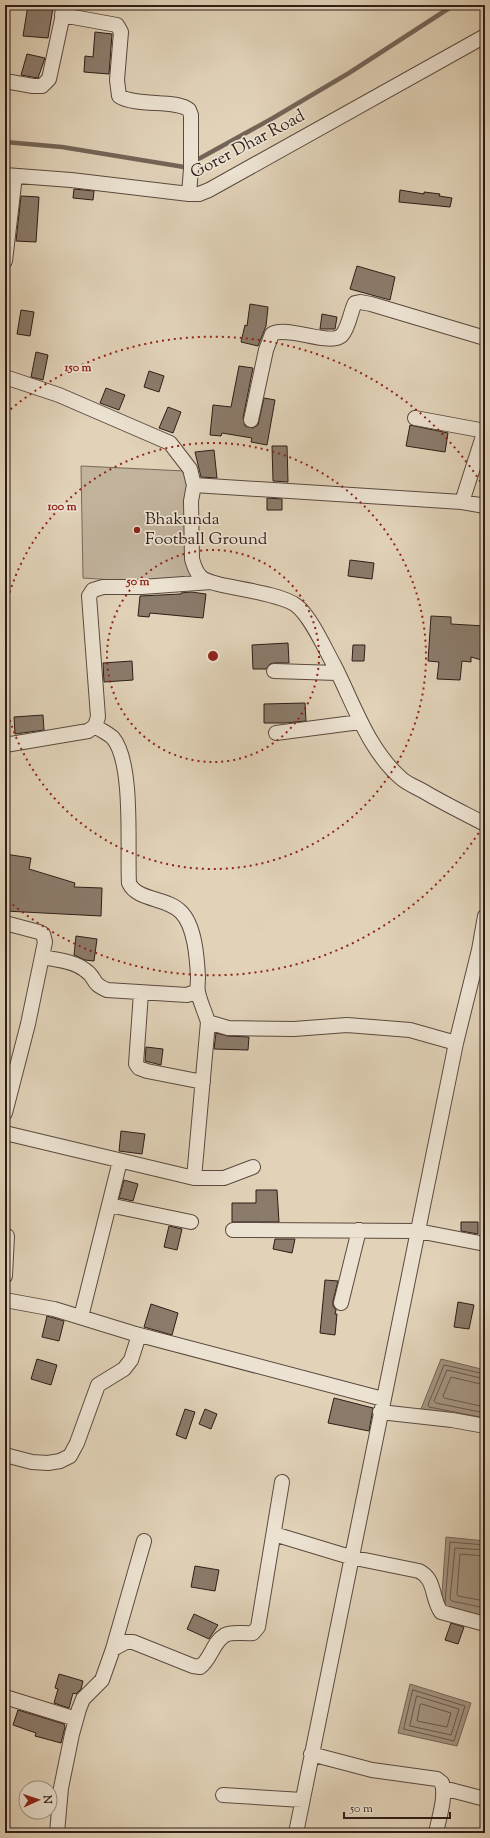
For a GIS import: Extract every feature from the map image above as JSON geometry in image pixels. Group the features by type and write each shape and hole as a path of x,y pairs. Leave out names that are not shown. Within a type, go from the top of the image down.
{"street":[{"path":"5,81 33,86 42,86 49,79 62,10 117,25 121,32 117,80 119,96 129,100 187,108 191,115 191,169 189,194"},
{"name":"Gorer Dhar Road","path":"10,176 71,180 189,194 209,190 485,36"},
{"path":"5,261 10,176"},
{"path":"251,420 266,350 272,334 282,331 326,338 340,337 344,332 355,303 360,302 371,304 485,338"},
{"path":"5,377 59,395 170,444 190,469 194,485 191,501 192,559 195,569 200,577 212,582 281,598 297,606 304,613 318,635 342,680 360,722 377,751 394,771 404,780 438,800 485,824"},
{"path":"415,418 485,431 482,450 462,502"},
{"path":"194,485 462,502 485,506"},
{"path":"5,745 88,731 95,726 98,716 89,596 93,590 103,587 142,587 212,582"},
{"path":"274,671 338,673"},
{"path":"276,733 360,722"},
{"path":"95,726 112,736 118,745 122,759 128,798 129,883 131,889 168,903 181,911 188,921 196,951 198,992 208,1022 194,1178"},
{"path":"296,1833 350,1557 456,1043 482,950 485,916"},
{"path":"5,923 43,934 45,942 28,1024 5,1113"},
{"path":"43,957 80,966 87,971 97,986 108,990 188,995 198,992"},
{"path":"141,993 136,1064 139,1068 147,1071 203,1082"},
{"path":"208,1022 228,1028 294,1029 347,1025 410,1030 456,1043"},
{"path":"5,1133 194,1178 224,1178 253,1167"},
{"path":"81,1317 120,1161"},
{"path":"109,1205 191,1222"},
{"path":"233,1230 418,1231 485,1244"},
{"path":"341,1303 359,1230"},
{"path":"5,1276 7,1236"},
{"path":"5,1300 81,1317 381,1406 485,1426"},
{"path":"5,1455 32,1462 48,1463 60,1461 70,1456 77,1443 98,1384 124,1369 131,1360 139,1335"},
{"path":"113,1650 126,1642 133,1642 193,1666 200,1667 205,1664 218,1642 226,1635 254,1633 258,1627 261,1613 282,1482"},
{"path":"274,1534 350,1557 419,1571 426,1574 432,1584 434,1598 441,1612 485,1624"},
{"path":"57,1833 61,1788 76,1719 83,1699 102,1680 113,1650 144,1541"},
{"path":"5,1697 76,1719"},
{"path":"311,1754 372,1770 442,1782 443,1788 436,1833"},
{"path":"443,1788 485,1799"},
{"path":"223,1795 302,1800"}],"shaded area":[{"name":"Bhakunda Football Ground","path":"81,466 185,471 188,501 199,557 191,577 143,582 83,578"}],"water":[{"path":"441,1359 485,1370 485,1422 421,1409"},
{"path":"446,1537 485,1541 485,1617 441,1608"},
{"path":"410,1684 471,1703 457,1746 398,1733"}],"building":[{"path":"28,5 53,8 48,38 23,36"},
{"path":"95,32 112,34 109,74 84,72 85,56 93,57"},
{"path":"27,54 45,58 38,78 21,75"},
{"path":"74,189 94,191 93,200 73,198"},
{"path":"400,190 424,194 424,192 440,194 439,196 452,198 450,207 399,202"},
{"path":"21,196 39,197 36,242 16,241"},
{"path":"357,266 395,277 390,300 350,289"},
{"path":"250,304 268,307 266,326 258,346 241,342 245,325 247,326"},
{"path":"21,310 34,312 30,336 17,334"},
{"path":"322,314 337,317 335,329 320,329"},
{"path":"36,352 48,355 43,380 31,377"},
{"path":"239,366 253,368 243,418 245,426 253,428 258,425 264,398 275,400 267,445 251,442 252,438 222,433 221,436 210,435 213,405 231,407"},
{"path":"149,371 164,376 159,392 144,387"},
{"path":"106,388 125,395 119,410 100,403"},
{"path":"168,407 181,412 173,433 159,428"},
{"path":"410,425 448,433 445,452 406,446"},
{"path":"272,446 287,446 288,482 273,481"},
{"path":"214,450 217,478 201,477 195,452"},
{"path":"267,498 282,499 282,510 267,510"},
{"path":"350,560 374,563 372,579 348,576"},
{"path":"191,592 206,594 203,618 150,613 149,617 138,616 140,596 181,594"},
{"path":"431,616 451,617 451,624 485,626 485,661 471,657 471,662 462,661 460,680 437,679 439,662 428,661"},
{"path":"288,643 289,663 274,663 270,664 266,669 253,669 252,645"},
{"path":"353,645 365,645 364,661 352,661"},
{"path":"132,661 133,680 104,682 103,663"},
{"path":"305,703 306,721 264,723 264,704"},
{"path":"43,715 44,730 15,734 14,717"},
{"path":"5,854 31,858 29,869 75,883 74,887 102,888 101,916 5,911"},
{"path":"76,936 97,939 94,961 85,960 74,955"},
{"path":"216,1033 228,1036 249,1037 248,1050 214,1049"},
{"path":"146,1047 163,1049 161,1065 145,1061"},
{"path":"121,1131 145,1134 142,1154 119,1151"},
{"path":"124,1180 138,1184 133,1201 119,1198"},
{"path":"256,1190 277,1190 279,1222 232,1222 232,1203 256,1203"},
{"path":"461,1222 478,1222 478,1234 461,1231"},
{"path":"169,1226 182,1229 177,1250 164,1247"},
{"path":"275,1239 295,1239 292,1253 273,1249"},
{"path":"325,1280 338,1281 333,1301 333,1306 336,1310 335,1314 337,1314 335,1335 320,1333"},
{"path":"458,1302 474,1305 469,1329 454,1327"},
{"path":"151,1304 178,1313 172,1335 144,1327"},
{"path":"47,1316 64,1321 59,1341 42,1337"},
{"path":"37,1359 57,1365 51,1385 31,1379"},
{"path":"334,1398 373,1408 369,1431 328,1423"},
{"path":"185,1409 195,1412 186,1439 176,1435"},
{"path":"205,1409 217,1414 211,1429 199,1424"},
{"path":"195,1566 219,1570 215,1591 191,1587"},
{"path":"194,1614 218,1625 209,1639 187,1629"},
{"path":"451,1623 464,1627 458,1644 445,1640"},
{"path":"59,1674 83,1681 81,1689 76,1694 73,1693 69,1708 54,1703 58,1689 55,1688"},
{"path":"18,1710 64,1724 65,1727 61,1743 35,1736 36,1733 13,1725"}],"waterway":[{"path":"5,142 62,147 184,167 273,118 349,73 454,5"}],"place":[{"name":"Bhakunda Football Ground","path":"137,530"}]}
